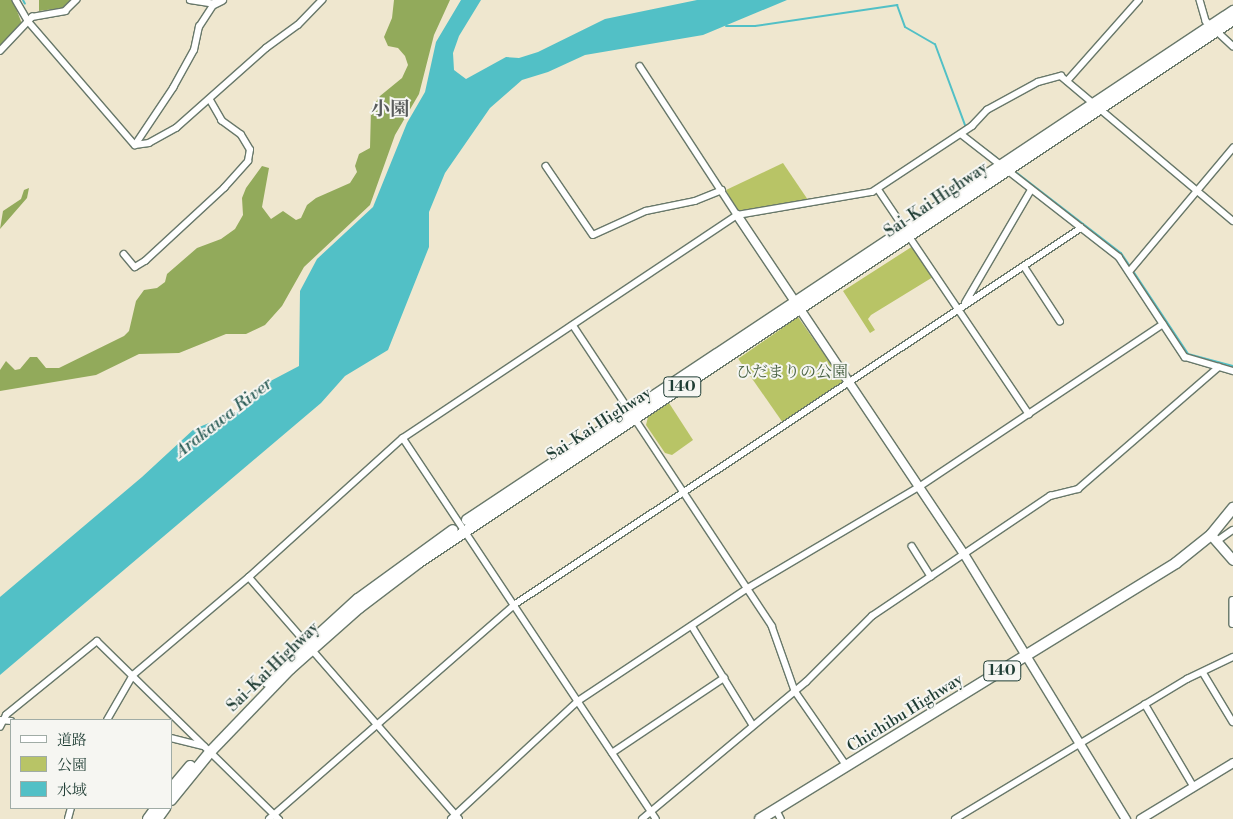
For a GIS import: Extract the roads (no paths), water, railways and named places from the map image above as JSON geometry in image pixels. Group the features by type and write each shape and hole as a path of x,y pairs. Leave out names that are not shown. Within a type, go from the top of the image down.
{"highway":[{"name":"Sai-Kai Highway","path":"172,788 309,647 463,527 1213,29 1233,11"},
{"name":"Sai-Kai Highway","path":"1213,29 1233,20"},
{"name":"Chichibu Highway","path":"760,819 1176,564 1214,538 1233,508"},
{"name":"Sai-Kai Highway","path":"172,799 208,749"},
{"path":"157,819 165,809"}],"main road":[{"path":"1214,538 1233,560"}],"street":[{"path":"16,0 28,21 135,145"},
{"path":"0,51 32,16 65,11 76,0"},
{"path":"194,0 218,2"},
{"path":"135,145 149,143 176,128 210,100 266,48 298,25 322,0"},
{"path":"1067,81 1139,0"},
{"path":"1200,0 1213,29 1233,46"},
{"path":"135,145 173,88 194,50 199,27 218,2"},
{"path":"640,66 737,215 964,554 1028,654 1126,819"},
{"path":"108,719 133,675 249,577 403,438 737,215 878,189 965,131 987,110 1038,82 1061,76 1233,221"},
{"path":"124,254 135,267 145,261 224,188 248,161 250,150 241,135 222,121 210,100"},
{"path":"965,131 1002,169 1119,257 1163,324 1176,337 1185,357 1233,371"},
{"path":"1129,272 1233,148"},
{"path":"546,166 593,235 646,211 695,201 722,190"},
{"path":"878,189 1029,414"},
{"path":"964,305 988,259 1031,190"},
{"path":"269,819 273,813 514,605 1081,228"},
{"path":"1024,266 1060,321"},
{"path":"249,577 455,818 578,702 748,588 919,487 1163,324"},
{"path":"573,325 772,626 795,691 847,766"},
{"path":"642,819 650,810 795,691 872,616 1050,496 1078,489 1219,367"},
{"path":"403,438 656,819"},
{"path":"1214,538 1233,530"},
{"path":"912,546 931,576"},
{"path":"1233,600 1233,624"},
{"path":"692,626 753,725"},
{"path":"0,727 1,720 97,640 279,819"},
{"path":"955,819 1145,704 1233,657"},
{"path":"1204,674 1233,722"},
{"path":"612,753 724,678"},
{"path":"1145,704 1194,787"},
{"path":"172,738 208,749"},
{"path":"1141,819 1233,764"},
{"path":"776,809 781,819"}],"water":[{"name":"Arakawa River","path":"461,0 481,0 459,36 453,53 454,70 466,79 506,57 519,58 538,52 605,19 697,0 787,0 703,35 585,55 548,72 522,80 490,108 445,173 429,212 429,247 388,350 345,376 321,403 0,675 0,597 142,477 194,429 242,410 261,386 299,366 300,291 317,259 373,207 407,123 425,92 436,42"}],"waterway":[{"path":"23,0 25,4"},
{"path":"726,26 755,26 897,5 905,27 935,44 966,128"},
{"path":"981,146 997,158"},
{"path":"1017,173 1121,253 1188,354 1233,366"}],"district":[{"name":"小園","path":"390,110"}],"park label":[{"name":"ひだまりの公園","path":"792,372"}]}
